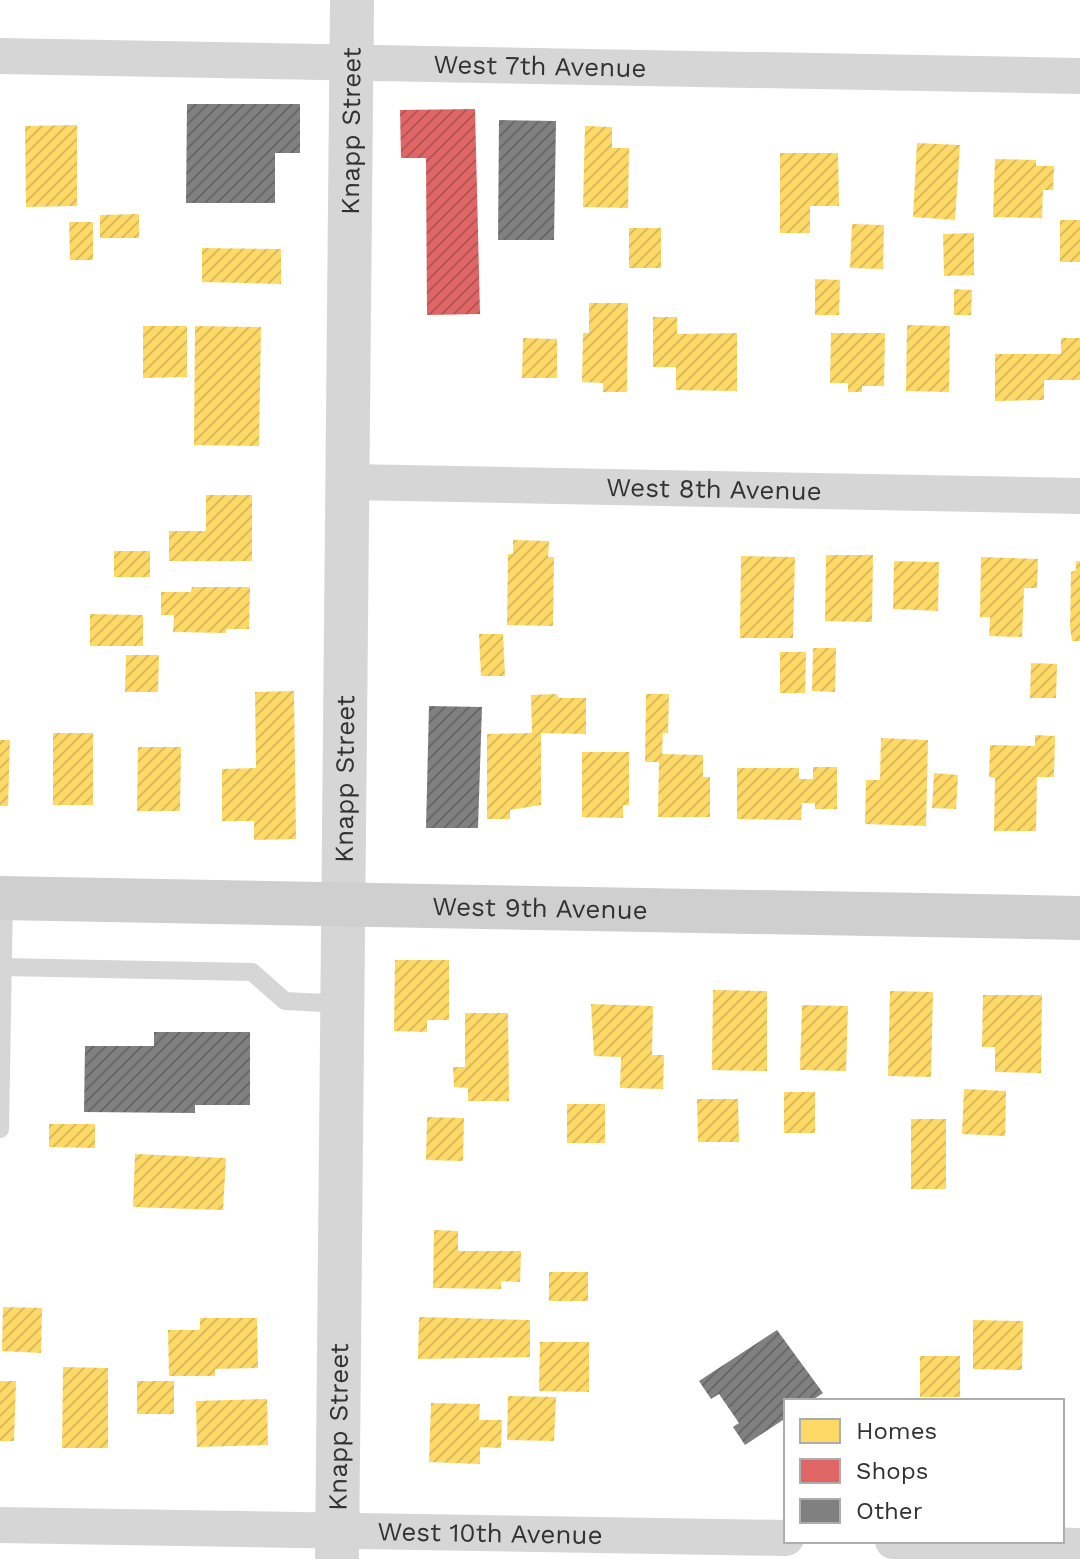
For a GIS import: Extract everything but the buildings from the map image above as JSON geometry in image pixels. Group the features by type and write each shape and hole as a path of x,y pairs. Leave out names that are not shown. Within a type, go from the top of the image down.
{"main road":[{"name":"West 9th Avenue","path":"2,898 1080,918"}],"street":[{"name":"Knapp Street","path":"337,1544 346,903 352,0"},
{"name":"West 7th Avenue","path":"0,56 1080,76"},
{"name":"West 8th Avenue","path":"350,482 1080,496"},
{"name":"West 10th Avenue","path":"0,1525 337,1544 784,1538"},
{"path":"968,1543 1080,1546"}],"lane":[{"path":"0,1129 2,898"},
{"path":"3,967 252,972 285,1001 344,1004"}]}
